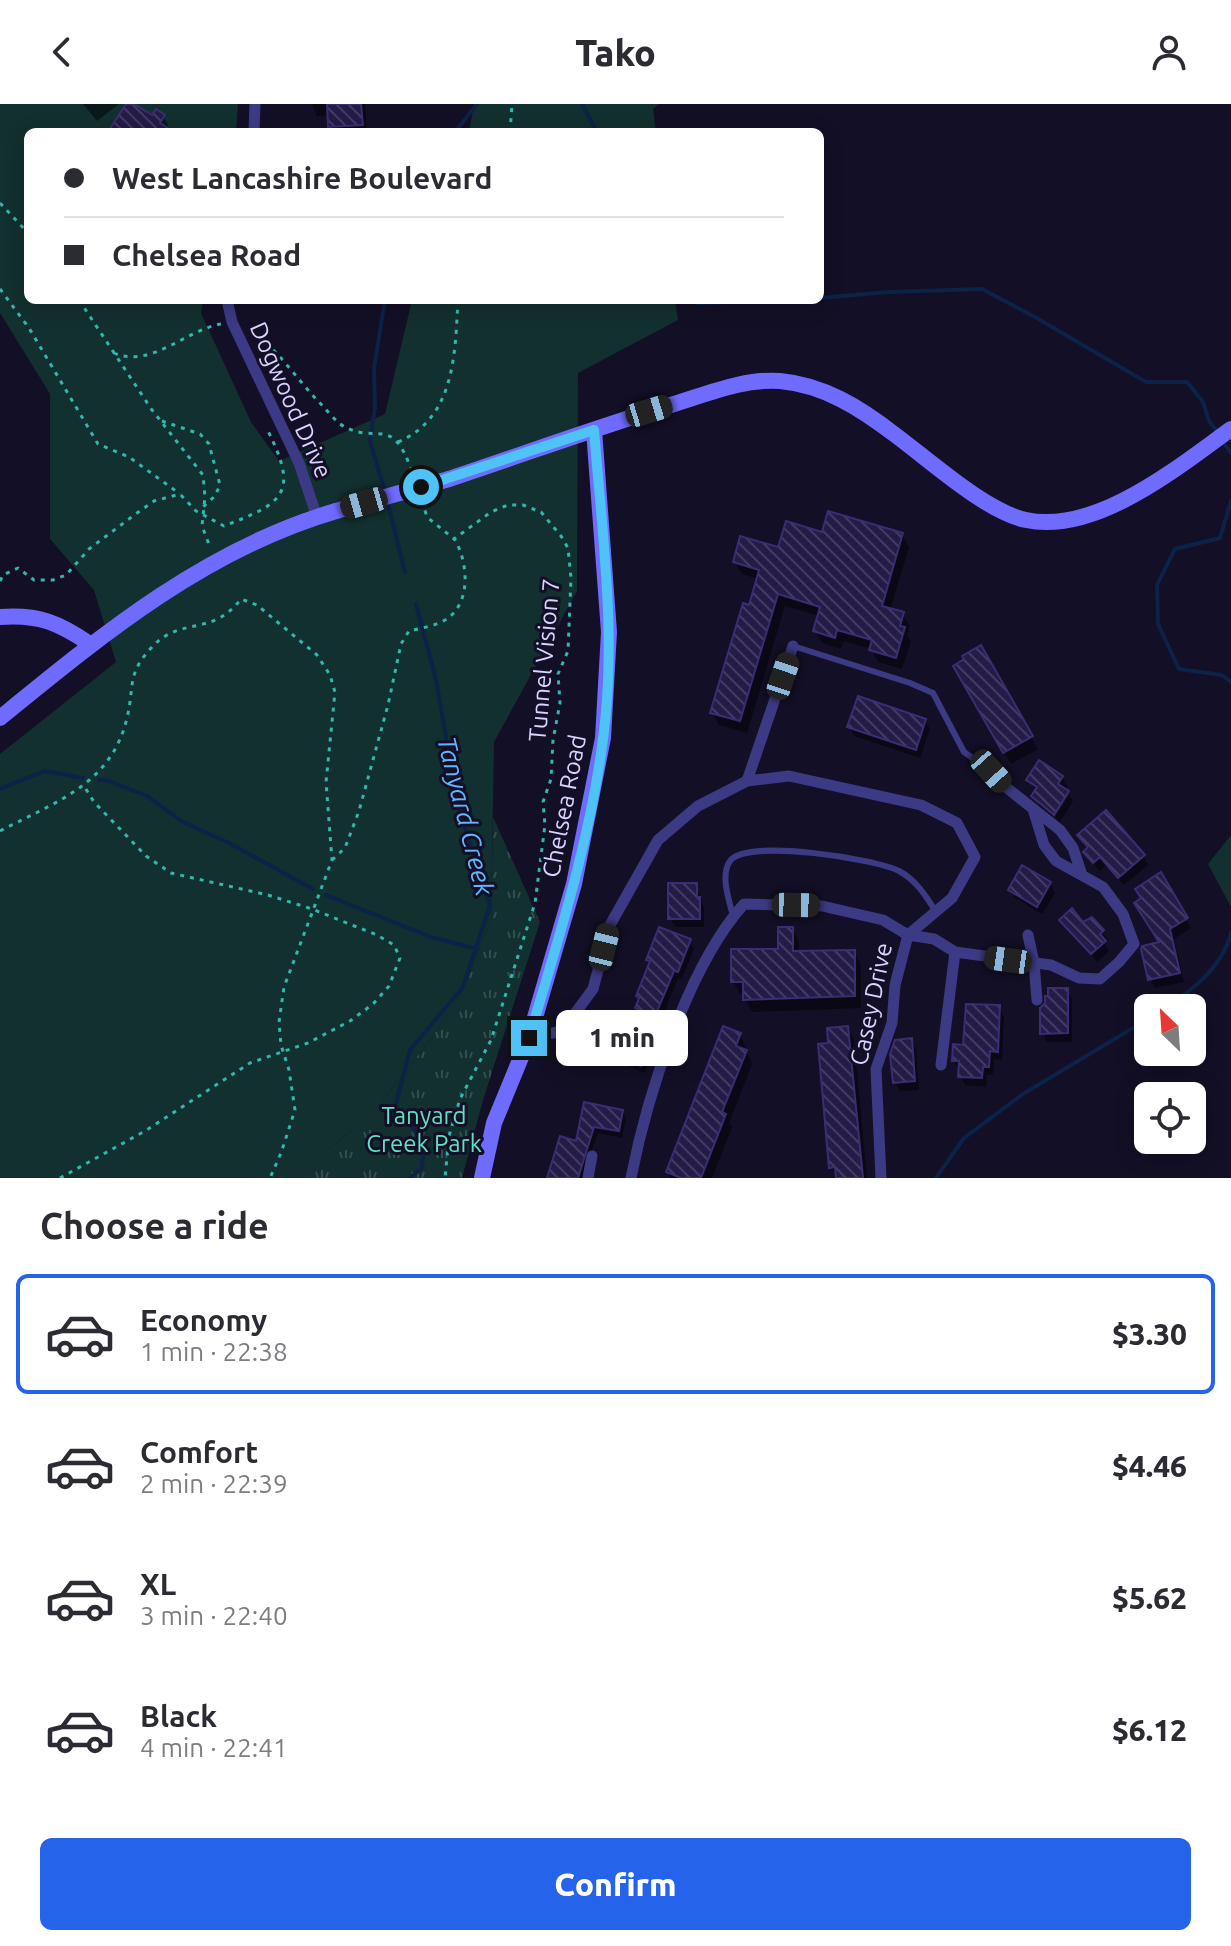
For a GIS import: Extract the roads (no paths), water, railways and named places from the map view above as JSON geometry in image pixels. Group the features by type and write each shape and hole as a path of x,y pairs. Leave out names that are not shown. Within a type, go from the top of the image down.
{"main road":[{"path":"0,718 90,644 152,599 222,557 317,517 449,479 730,387 779,381 832,393 871,416 986,502 1026,521 1082,517 1131,498 1231,429"},
{"name":"Chelsea Road","path":"482,1178 494,1123 529,1038 574,884 603,738 609,632 594,430"},
{"path":"0,617 19,616 60,624 90,644"}],"street":[{"path":"254,128 255,104"},
{"name":"Dogwood Drive","path":"228,304 232,322 299,463 317,517"},
{"path":"747,781 793,646"},
{"path":"991,771 1060,830 1073,848 1081,872"},
{"path":"529,1038 562,1031 593,989 610,925 658,840 698,806 747,781 789,776 846,786 921,805 957,823 975,857 952,898 908,935"},
{"path":"631,1178 637,1146 680,1012 725,925 744,904 822,906 883,920 908,935 934,939 955,952 1051,965 1079,978 1100,979 1119,962 1134,944 1123,914 1103,887 1081,872 1056,861 1044,845 1033,809"},
{"name":"Casey Drive","path":"881,1178 876,1069 892,1023 895,985 908,935"},
{"path":"1028,935 1037,1000"},
{"path":"941,1065 955,952"},
{"path":"588,1178 592,1156"}],"lane":[{"path":"793,646 933,693 964,752 991,771"},
{"path":"733,916 726,872 729,862 741,854 760,850 804,851 893,868 913,880 936,912"}],"waterway":[{"name":"Tanyard Creek","path":"458,128 477,104"},
{"path":"582,104 595,128"},
{"path":"824,298 982,289 1146,382 1187,382 1203,402 1209,421 1219,434"},
{"name":"Tanyard Creek","path":"384,304 374,368 375,408 370,441 385,492"},
{"path":"1223,442 1231,453"},
{"name":"Tanyard Creek","path":"387,500 405,572"},
{"path":"1231,501 1220,538 1175,549 1157,585 1158,624 1179,669 1222,675 1231,682"},
{"name":"Tanyard Creek","path":"410,1178 422,1168 424,1140 409,1124 393,1115 410,1050 463,987 490,906 458,806 436,680 416,604"},
{"path":"0,789 45,771 83,778"},
{"path":"99,780 147,796 183,822 229,843 313,889"},
{"path":"326,895 431,937 477,949"},
{"path":"1185,994 1214,966 1231,933"},
{"path":"936,1178 964,1138 1023,1094 1134,1027"}],"park label":[{"name":"Tanyard Creek Park","path":"424,1129"}]}
